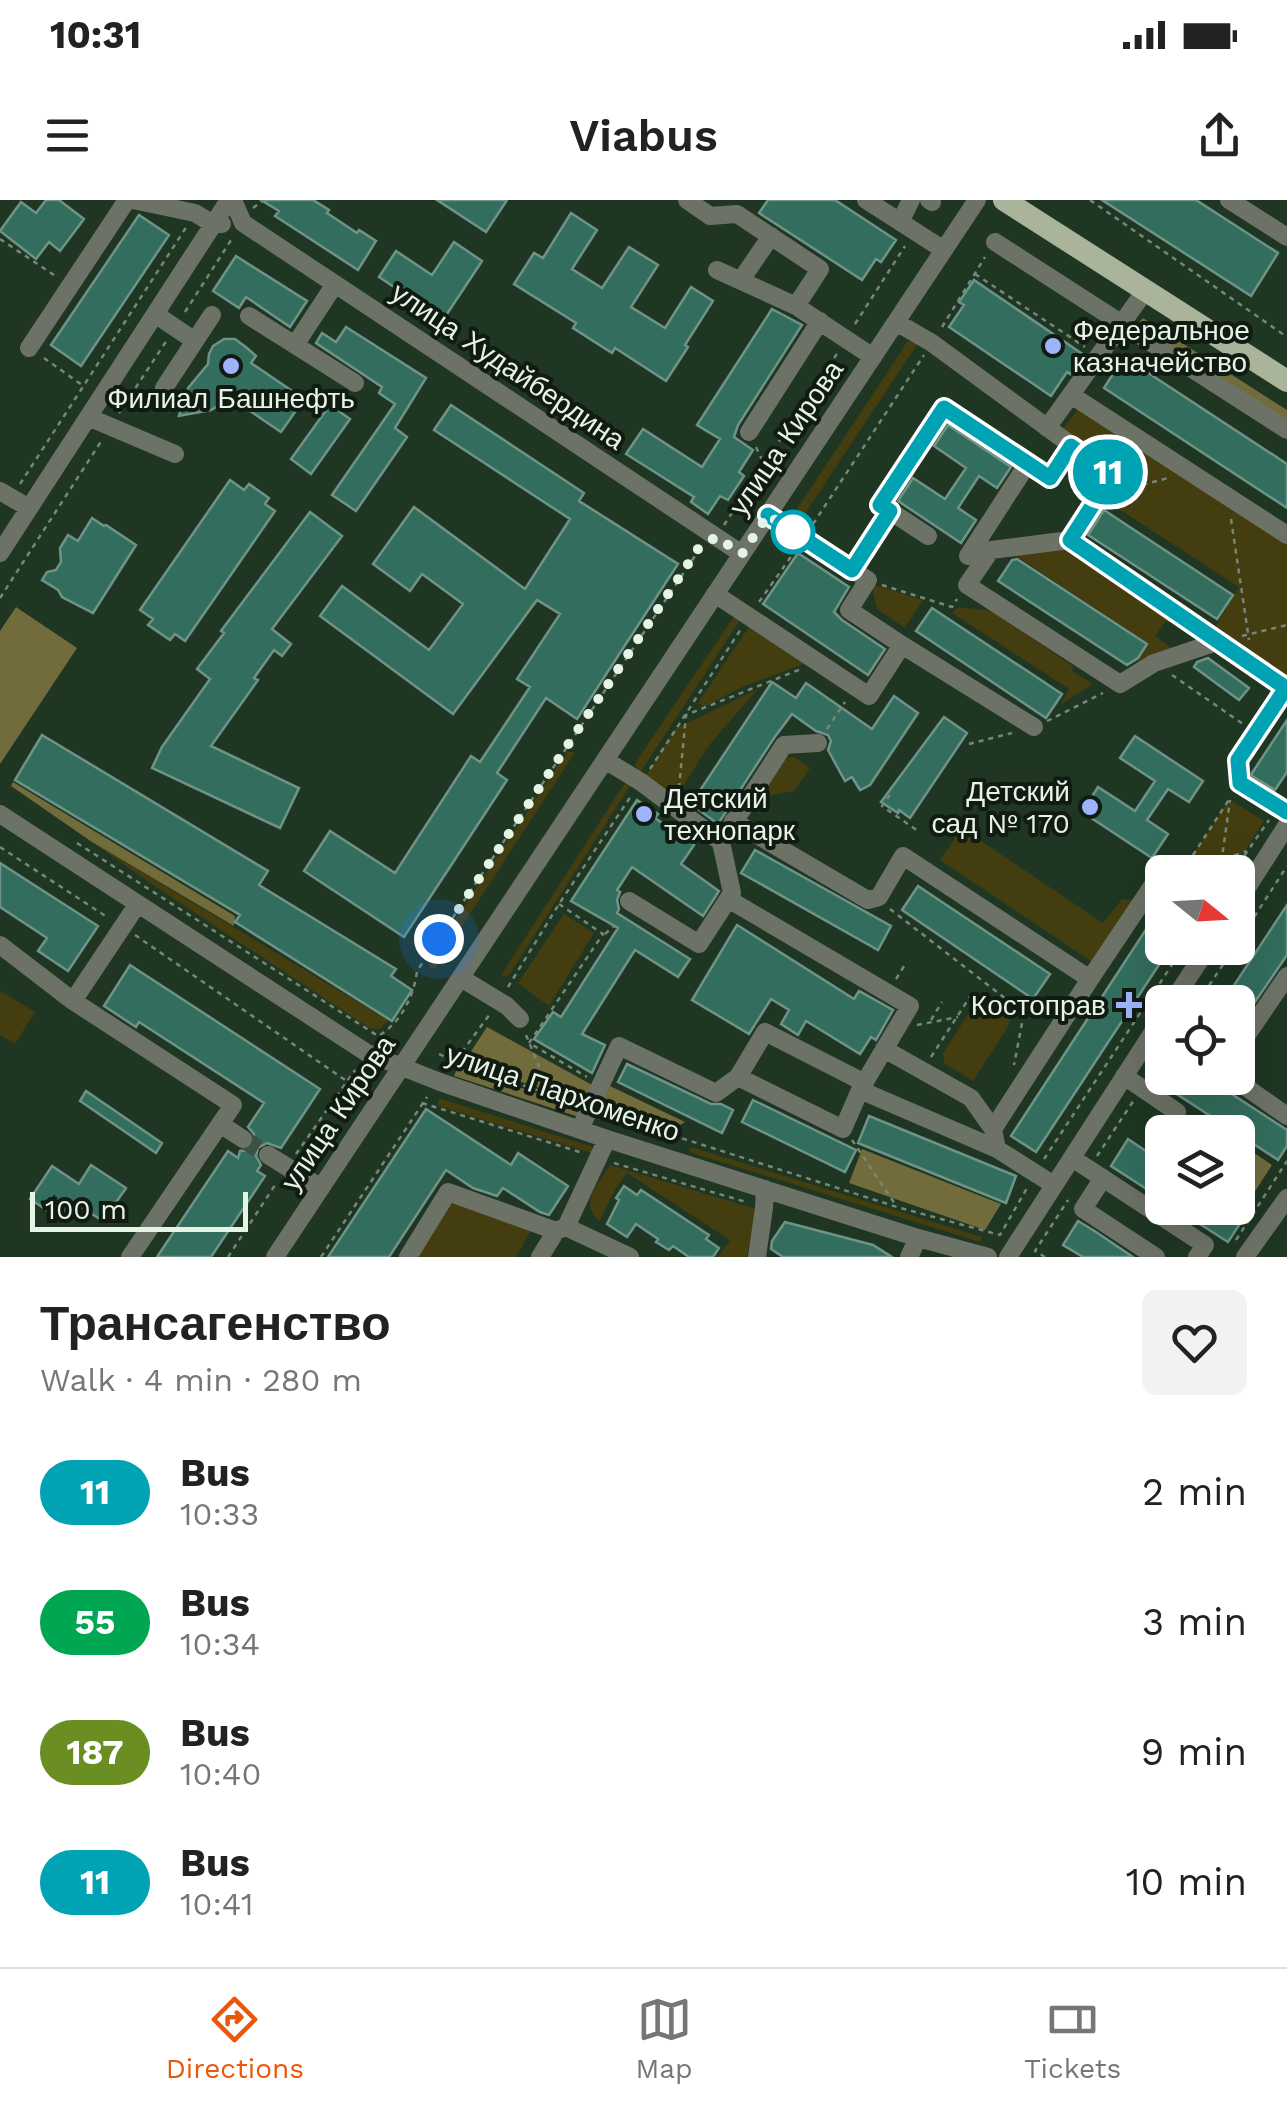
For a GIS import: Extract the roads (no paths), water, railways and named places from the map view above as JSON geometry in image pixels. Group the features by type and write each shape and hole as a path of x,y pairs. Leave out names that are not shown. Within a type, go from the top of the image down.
{"main road":[{"path":"1004,200 1284,372"}],"street":[{"path":"29,348 130,200 195,213 213,224 247,216"},
{"path":"0,552 213,224 231,200 247,216"},
{"path":"686,200 710,216 746,208 771,236 820,269 796,306"},
{"path":"866,200 944,250"},
{"path":"908,226 911,200"},
{"name":"улица Кирова","path":"275,1257 977,200"},
{"path":"1229,200 1287,237"},
{"name":"улица Худайбердина","path":"247,216 335,284 742,554"},
{"path":"742,280 771,236"},
{"path":"995,242 1287,430"},
{"path":"717,270 796,306 872,357"},
{"path":"295,345 335,284"},
{"path":"1047,428 1145,290"},
{"path":"155,314 195,341"},
{"path":"164,388 212,315"},
{"path":"250,316 355,383"},
{"path":"749,432 820,322"},
{"path":"896,322 932,343 1112,475 1070,540"},
{"path":"1070,395 1287,535"},
{"path":"928,536 880,505 944,408 1050,478 1071,446"},
{"path":"88,417 175,454"},
{"path":"968,556 1028,463"},
{"path":"6,494 29,508"},
{"path":"890,511 848,610 1034,727"},
{"path":"768,515 860,575"},
{"path":"1217,642 1154,663 1120,684 966,586 991,550 1070,540 1286,686 1238,760 1240,783 1282,810"},
{"path":"715,594 869,696 902,645"},
{"path":"721,842 784,746 818,743"},
{"path":"605,760 721,842 732,892 699,944 629,901"},
{"name":"улица Пархоменко","path":"0,814 367,1053 765,1198 988,1257"},
{"path":"733,822 868,900 880,897 904,856 1090,979"},
{"path":"1255,875 1287,825"},
{"path":"993,1128 1145,897"},
{"path":"728,899 910,1006 862,1086 843,1128 738,1077"},
{"path":"73,1001 137,906"},
{"path":"0,946 73,1001 233,1106 130,1257"},
{"path":"1255,1023 1287,976"},
{"path":"460,978 520,1018"},
{"path":"580,1129 619,1046 716,1093 738,1077 765,1032 862,1086 997,1149 1054,1185"},
{"path":"1008,1257 1145,1046"},
{"path":"884,1049 971,1098 993,1128 997,1149"},
{"path":"1124,1076 1177,1112"},
{"path":"1255,1093 1287,1116"},
{"path":"220,1124 243,1139"},
{"path":"540,1257 561,1229 607,1138"},
{"path":"268,1154 321,1188"},
{"path":"1072,1158 1204,1245 1197,1257"},
{"path":"1096,1174 1083,1209 1156,1257"},
{"path":"408,1257 448,1192 561,1229 630,1257"},
{"path":"757,1257 765,1198"},
{"path":"1240,1249 1278,1224 1287,1198"},
{"path":"909,1257 918,1238"}],"tunnel":[{"path":"243,1139 268,1155"}],"place":[{"name":"Федеральное казначейство","path":"1053,346"},
{"name":"Филиал Башнефть","path":"231,366"},
{"name":"Детский сад № 170","path":"1090,807"},
{"name":"Детский технопарк","path":"644,814"},
{"name":"Костоправ","path":"1129,1005"}]}
